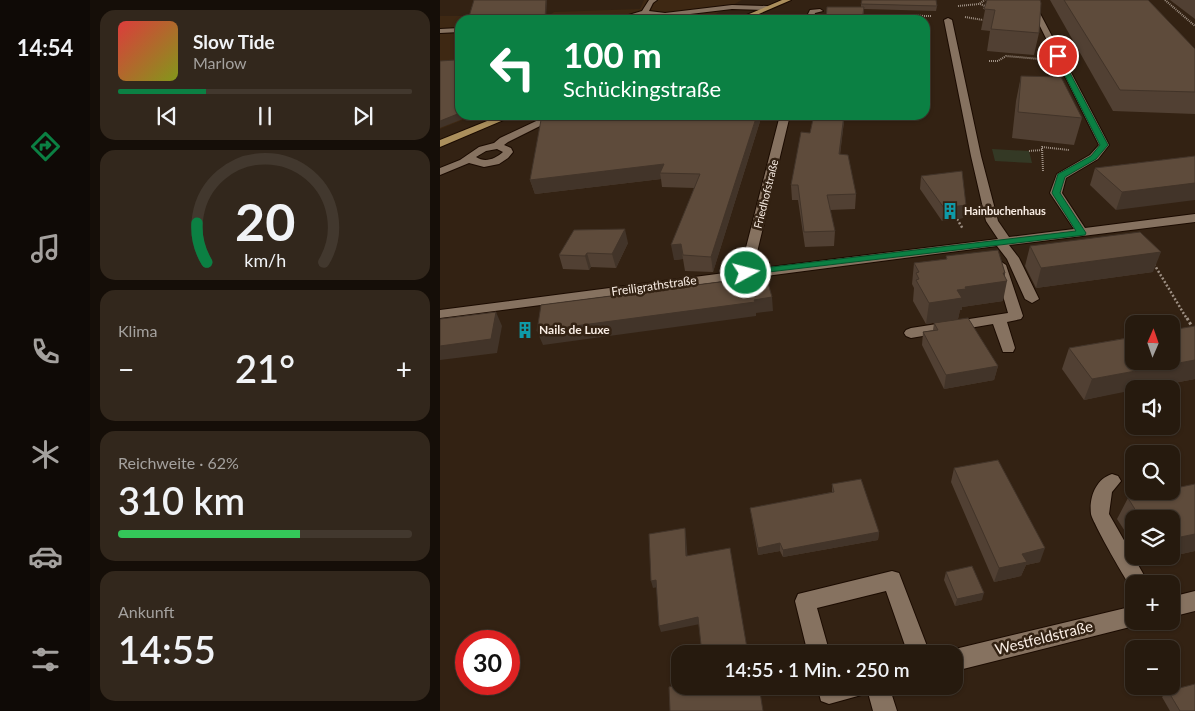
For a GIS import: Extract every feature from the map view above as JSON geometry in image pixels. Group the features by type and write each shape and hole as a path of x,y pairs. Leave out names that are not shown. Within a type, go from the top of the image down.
{"main road":[{"path":"751,15 788,0"},
{"path":"440,144 498,120"}],"street":[{"path":"645,12 650,2 654,0"},
{"path":"1030,0 1104,145 1094,158 1061,176 1056,193 1082,233"},
{"path":"635,15 645,12 665,15 732,7 767,8"},
{"path":"811,15 812,11 820,11"},
{"path":"911,332 1016,316 998,259 998,244 976,156 948,20"},
{"path":"440,31 455,30"},
{"path":"440,172 470,158 476,151 497,146 504,140 546,120"},
{"name":"Friedhofstraße","path":"746,273 784,120"},
{"path":"470,158 481,163 501,159 508,152 497,146"},
{"name":"Freiligrathstraße","path":"440,314 746,273 998,244 1195,218"},
{"path":"998,244 1013,258 1032,299"},
{"path":"1000,319 1008,348"},
{"path":"1112,481 1103,490 1100,515 1134,575"},
{"path":"817,645 805,601 892,580 916,645"},
{"path":"1180,604 1195,601"},
{"name":"Westfeldstraße","path":"963,658 1125,618"},
{"path":"881,695 885,711"}],"path":[{"path":"1165,0 1195,26"},
{"path":"979,4 985,6 984,9"},
{"path":"1184,16 1190,16"},
{"path":"930,17 948,17 948,20"},
{"path":"989,60 998,61 1006,56 1011,56 1060,60"},
{"path":"1029,151 1042,149 1042,140"},
{"path":"1153,262 1195,332"}],"shaded area":[{"path":"644,0 742,0 714,15 550,15 554,12 640,9"},
{"path":"440,16 455,16 455,120 462,120 440,129"}],"green space":[{"path":"992,149 1029,151 1032,163 995,161"}],"building":[{"path":"474,0 546,0 545,15 470,15"},
{"path":"862,0 936,0 937,6 861,4"},
{"path":"987,0 1040,0 1039,33 991,29 995,10 984,9"},
{"path":"1064,0 1148,0 1195,49 1195,92 1120,90"},
{"path":"827,7 864,7 863,15 826,15"},
{"path":"455,60 455,115 440,121 440,61"},
{"path":"1021,76 1061,77 1082,118 1018,112"},
{"path":"541,120 755,120 711,257 683,255 681,244 671,245 700,174 660,173 664,164 530,180"},
{"path":"813,120 843,120 839,154 848,155 856,194 827,195 835,231 804,232 798,185 791,185 801,132 810,133"},
{"path":"1195,156 1195,183 1122,192 1095,168"},
{"path":"962,171 966,205 944,208 921,176"},
{"path":"625,229 612,254 559,255 574,230"},
{"path":"1140,232 1161,252 1041,268 1030,246"},
{"path":"998,250 1005,273 1003,273 1007,281 965,287 966,289 957,290 962,298 929,303 916,280 919,279 916,273 919,272 914,263 947,259 946,256"},
{"path":"766,276 772,297 754,300 755,302 537,331 541,305"},
{"path":"496,312 491,339 440,346 440,319"},
{"path":"968,318 998,366 946,375 923,332 938,330 934,323"},
{"path":"1195,326 1195,360 1180,363 1180,328"},
{"path":"1125,339 1125,370 1141,370 1092,379 1069,348"},
{"path":"998,460 1045,548 1022,554 1027,562 999,568 954,468"},
{"path":"861,479 879,532 783,550 780,543 758,548 750,508 834,492 832,484"},
{"path":"1195,484 1195,534 1180,537 1180,510 1135,510 1129,500 1180,500 1180,487"},
{"path":"685,528 686,556 730,548 746,645 701,645 698,617 659,626 656,580 651,581 649,534"},
{"path":"972,566 984,593 957,599 946,572"},
{"path":"1195,684 1195,711 1180,711 1170,695 1180,695 1180,688"},
{"path":"671,686 671,695 760,695 763,711 670,711 669,687"}],"place":[{"name":"Hainbuchenhaus","path":"950,211"},
{"name":"Nails de Luxe","path":"525,330"}],"route":[{"path":"746,273 1082,233 1056,193 1061,176 1094,158 1104,145 1058,56"}]}
